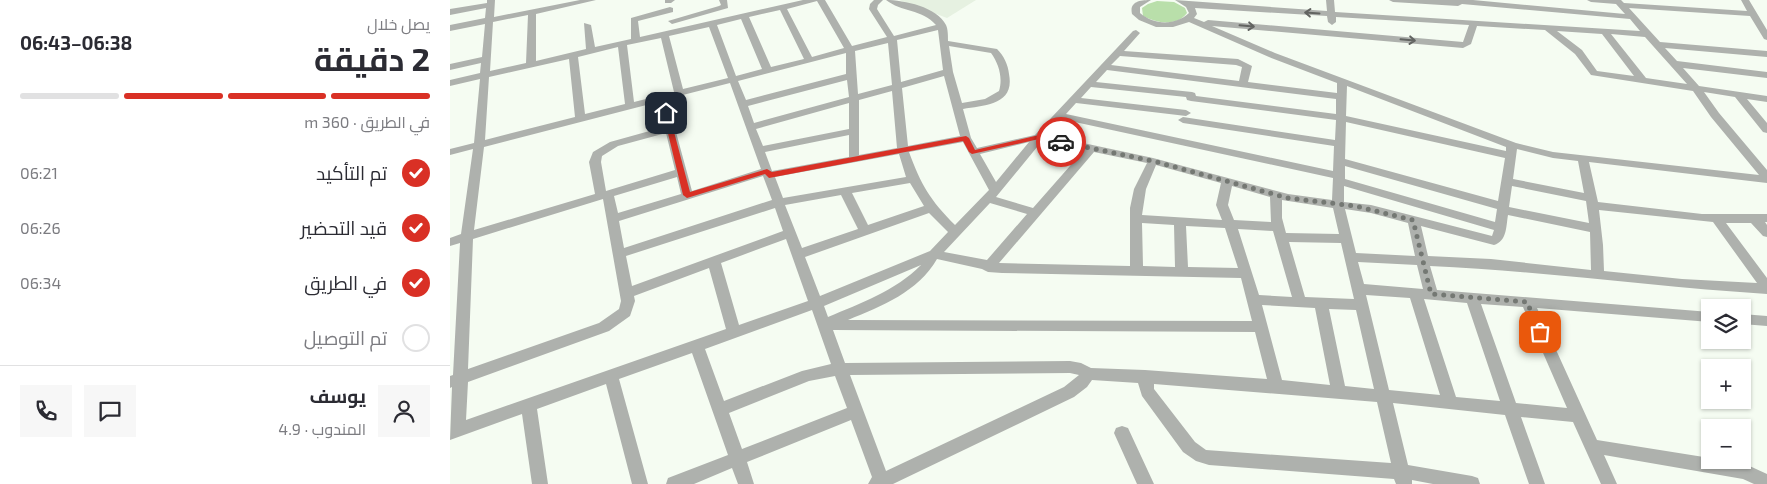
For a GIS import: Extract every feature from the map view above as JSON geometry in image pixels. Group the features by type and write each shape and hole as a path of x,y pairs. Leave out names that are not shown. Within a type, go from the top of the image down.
{"street":[{"path":"450,28 592,0"},
{"path":"672,21 722,8 725,6 723,0"},
{"path":"450,83 814,0"},
{"path":"821,0 850,50 854,98 854,160"},
{"path":"879,0 874,4 873,9 892,39 903,150 912,179 931,208 955,232"},
{"path":"890,0 923,11 933,16 942,26 948,72 966,138 992,195 1036,213"},
{"path":"1147,0 1137,5 1135,9 1136,14 1145,21 1158,24 1176,24 1194,20 1334,37 1463,45 1467,44 1470,22 1457,2"},
{"path":"1330,0 1334,37"},
{"path":"1393,0 1457,2 1632,17"},
{"path":"1569,0 1587,29"},
{"path":"1591,0 1754,14"},
{"path":"1744,0 1767,37"},
{"path":"450,12 491,2 479,144 467,237 455,380 454,431 817,303 934,254 988,267 1246,272"},
{"path":"1184,2 1332,15 1546,26 1646,34"},
{"path":"1184,2 1193,10 1194,20 1272,55 1512,151"},
{"path":"636,40 634,20 669,3 675,32"},
{"path":"1620,3 1696,88 1715,115 1767,178"},
{"path":"782,7 809,60"},
{"path":"531,64 532,12"},
{"path":"744,16 768,71"},
{"path":"824,325 913,281 929,264 934,254 992,195 1039,137 1106,67 1145,21"},
{"path":"712,23 817,303 880,483 1069,392 1082,383 1088,374"},
{"path":"1136,33 1158,24"},
{"path":"587,25 591,51"},
{"path":"450,152 942,26"},
{"path":"1546,26 1579,52 1590,70 1594,73 1738,94 1765,95"},
{"path":"1604,31 1643,81"},
{"path":"664,34 679,93"},
{"path":"944,43 994,51 1000,60 1006,83 1004,92 997,98 958,108"},
{"path":"622,44 630,106"},
{"path":"1658,45 1767,54"},
{"path":"1118,53 1238,62 1247,66 1243,84"},
{"path":"573,55 580,118"},
{"path":"450,67 486,59"},
{"path":"1675,64 1767,75"},
{"path":"1106,67 1198,77 1341,97"},
{"path":"751,127 948,72"},
{"path":"742,104 851,76"},
{"path":"1176,141 1198,77"},
{"path":"1342,82 1338,204 1403,478"},
{"path":"1090,84 1340,118 1512,151 1767,178"},
{"path":"1738,94 1767,130"},
{"path":"662,98 687,195"},
{"path":"1075,100 1340,144"},
{"path":"1060,116 1339,179 1500,228"},
{"path":"455,380 604,327 624,312 628,301 627,293 613,219 595,162 597,154 614,144 670,129"},
{"path":"760,150 854,131"},
{"path":"972,152 1039,137 1153,161 1298,199 1338,204 1413,220 1494,242 1498,239 1512,151"},
{"path":"613,219 687,195 768,173 854,160 966,138"},
{"path":"988,267 1091,149"},
{"path":"1582,158 1596,229 1598,249 1597,274"},
{"path":"1137,271 1135,219 1137,199 1153,161"},
{"path":"1340,161 1503,208 1596,229"},
{"path":"450,242 681,172"},
{"path":"619,254 779,202 912,179"},
{"path":"1227,181 1222,206 1231,225 1246,272 1276,387"},
{"path":"1507,182 1652,214 1717,219 1761,218 1767,233"},
{"path":"846,191 865,231"},
{"path":"1276,194 1276,218 1300,302"},
{"path":"799,254 931,208"},
{"path":"1135,219 1231,225 1346,239"},
{"path":"1717,219 1767,289"},
{"path":"1413,220 1431,294"},
{"path":"1180,222 1182,272"},
{"path":"627,293 790,233"},
{"path":"1350,257 1491,264 1682,284 1767,289"},
{"path":"714,261 734,333"},
{"path":"1358,289 1701,316"},
{"path":"1415,293 1450,403"},
{"path":"1472,298 1538,484"},
{"path":"1254,300 1362,304"},
{"path":"1527,302 1609,484"},
{"path":"1321,303 1339,392"},
{"path":"1751,320 1767,321"},
{"path":"824,325 1261,327"},
{"path":"697,346 746,484"},
{"path":"720,410 807,375 840,369 1070,367 1081,369 1088,374 1145,376 1339,392 1578,416"},
{"path":"611,376 640,484"},
{"path":"1145,376 1150,396 1189,447 1202,456 1472,484"},
{"path":"529,405 540,484"},
{"path":"674,484 856,411"},
{"path":"1122,433 1146,484"},
{"path":"1592,446 1743,471 1756,476 1767,484"}],"shaded area":[{"path":"899,0 976,0 947,18"}],"green space":[{"path":"1157,1 1174,2 1185,8 1187,13 1172,22 1160,22 1143,16 1142,8"}],"way so far":[{"path":"1061,142 1153,161 1288,198 1355,206 1413,220 1431,294 1527,302 1540,332"}],"route":[{"path":"666,113 687,195 767,171 769,175 966,138 972,152 1039,137 1061,142"}]}
